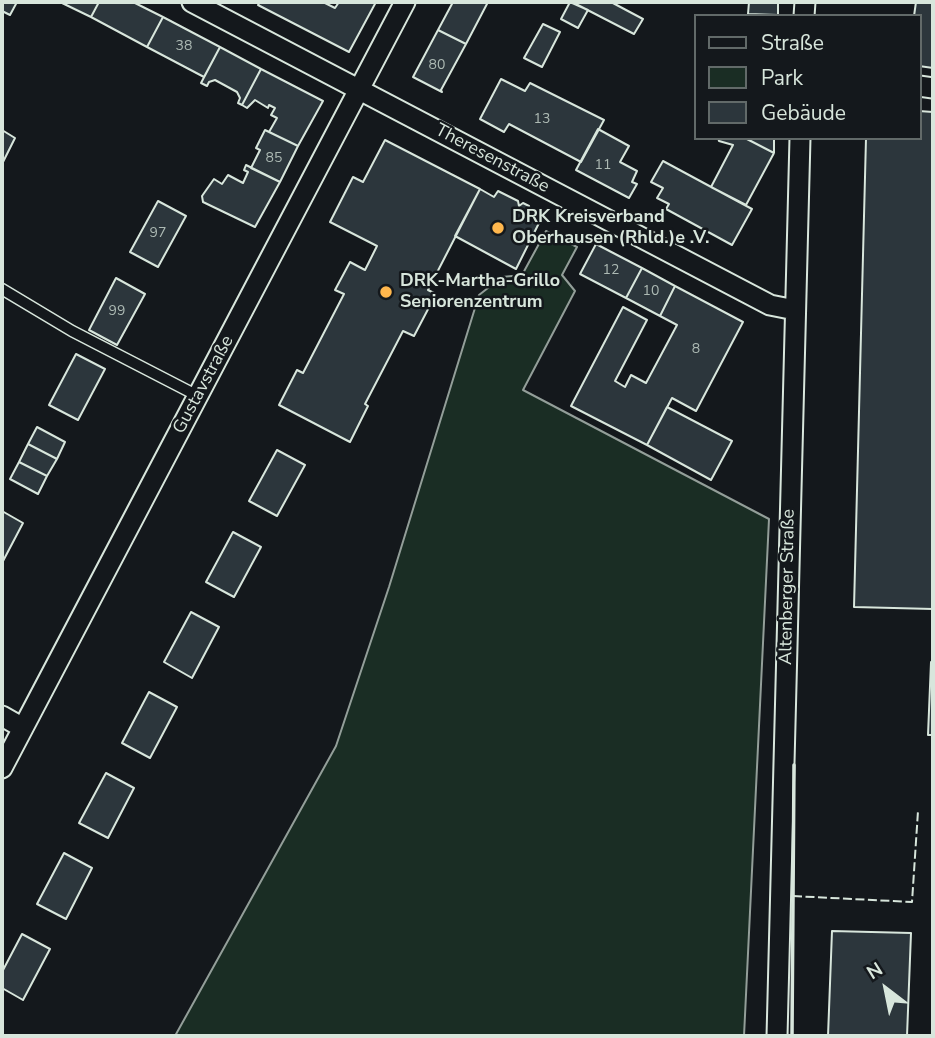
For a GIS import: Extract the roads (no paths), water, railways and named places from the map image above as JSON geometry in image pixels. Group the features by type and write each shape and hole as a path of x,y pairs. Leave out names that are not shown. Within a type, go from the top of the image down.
{"street":[{"name":"Theresenstraße","path":"192,2 770,305 795,310"},
{"name":"Gustavstraße","path":"2,768 405,2"},
{"name":"Altenberger Straße","path":"777,1036 800,140"},
{"path":"2,716 23,727"}],"lane":[{"path":"2,289 72,331 198,396"}],"place":[{"name":"DRK Kreisverband Oberhausen (Rhld.)e .V.","path":"498,228"},
{"name":"DRK-Martha-Grillo Seniorenzentrum","path":"386,292"}]}
